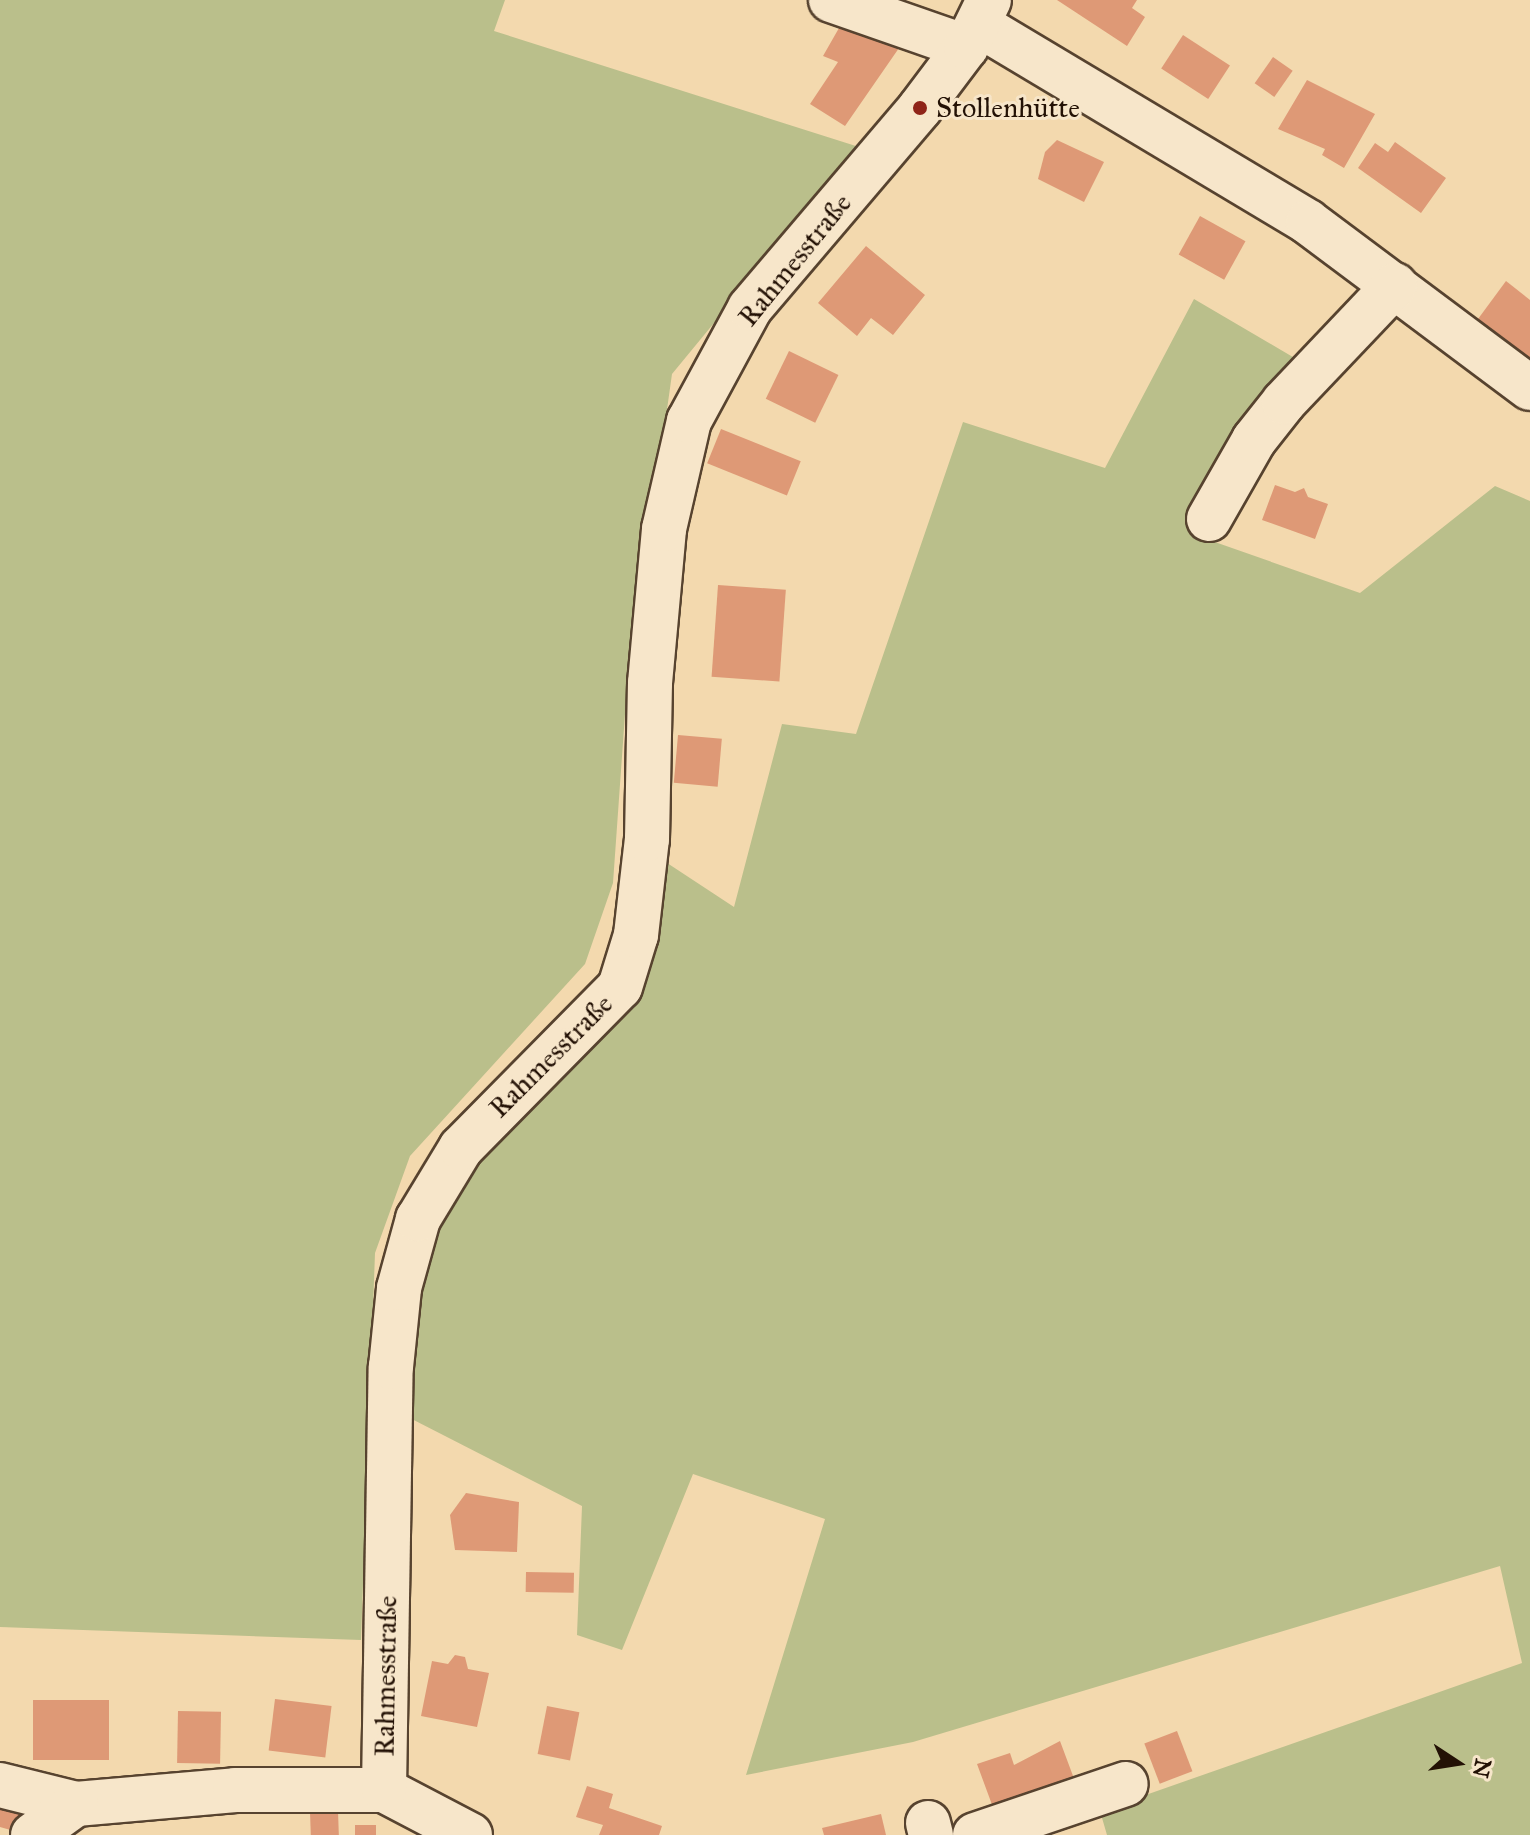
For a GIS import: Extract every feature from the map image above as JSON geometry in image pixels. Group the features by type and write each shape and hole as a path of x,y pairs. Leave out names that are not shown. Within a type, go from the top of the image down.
{"street":[{"path":"831,0 978,24 1308,222 1530,388"},
{"name":"Rahmesstraße","path":"76,1804 235,1790 384,1790 391,1367 399,1288 418,1219 461,1148 620,987 636,935 647,839 650,683 664,529 689,421 750,308 978,24"},
{"path":"1209,519 1254,440 1284,402 1395,285"},
{"path":"975,1835 1126,1784"},
{"path":"0,1785 76,1804"},
{"path":"384,1790 470,1835"},
{"path":"33,1835 76,1804"}],"green space":[{"path":"0,0 505,0 494,31 859,147 672,374 626,700 613,883 585,964 410,1156 375,1253 361,1640 0,1627"},
{"path":"1194,299 1303,363 1241,437 1192,534 1360,593 1495,486 1530,501 1530,1835 1107,1835 1100,1811 1522,1663 1500,1566 913,1742 746,1775 825,1519 693,1474 622,1650 577,1635 582,1506 402,1414 421,1243 471,1148 623,993 658,857 734,907 782,724 856,734 963,422 1105,468"}],"building":[{"path":"1057,0 1137,0 1132,8 1145,17 1127,46"},
{"path":"843,21 899,48 845,126 810,104 838,62 823,56"},
{"path":"1183,35 1230,65 1208,99 1161,69"},
{"path":"1273,57 1293,71 1274,97 1255,83"},
{"path":"1307,80 1375,114 1344,168 1322,155 1325,149 1278,129"},
{"path":"1057,140 1104,162 1084,202 1038,179 1045,152"},
{"path":"1395,142 1446,178 1421,213 1358,168 1375,143 1388,152"},
{"path":"1200,216 1245,241 1224,280 1179,254"},
{"path":"866,246 925,295 893,335 871,318 857,336 818,303"},
{"path":"1506,281 1530,300 1530,359 1478,319"},
{"path":"789,351 838,375 815,423 766,399"},
{"path":"721,429 801,461 787,496 707,463"},
{"path":"1275,485 1295,492 1304,488 1308,497 1328,504 1315,539 1262,520"},
{"path":"718,585 786,590 779,682 712,677"},
{"path":"678,735 722,739 718,787 674,783"},
{"path":"466,1493 519,1502 517,1552 455,1550 450,1515"},
{"path":"526,1572 574,1573 574,1593 526,1592"},
{"path":"455,1655 465,1657 468,1669 489,1673 477,1727 421,1716 432,1661 448,1664"},
{"path":"275,1699 332,1706 325,1758 269,1751"},
{"path":"33,1700 109,1700 109,1760 33,1760"},
{"path":"547,1706 579,1712 570,1760 538,1754"},
{"path":"178,1711 221,1712 220,1764 177,1763"},
{"path":"1177,1731 1192,1771 1160,1784 1144,1744"},
{"path":"1060,1741 1079,1792 998,1821 977,1764 1010,1753 1014,1765"},
{"path":"587,1786 613,1794 609,1808 662,1826 659,1835 599,1835 603,1825 576,1817"},
{"path":"0,1799 22,1805 14,1831 0,1827"},
{"path":"338,1811 339,1835 311,1835 310,1812"},
{"path":"881,1814 886,1835 824,1835 822,1828"},
{"path":"355,1825 376,1825 376,1835 355,1835"}],"place":[{"name":"Stollenhütte","path":"920,108"}]}
